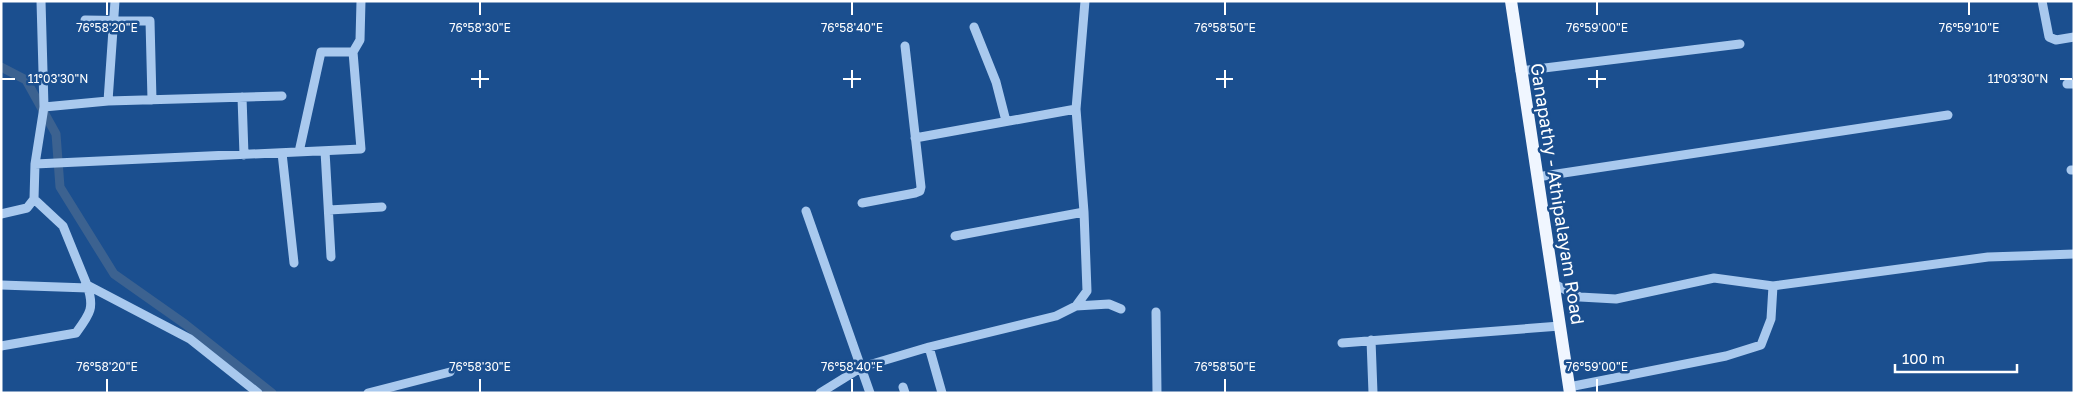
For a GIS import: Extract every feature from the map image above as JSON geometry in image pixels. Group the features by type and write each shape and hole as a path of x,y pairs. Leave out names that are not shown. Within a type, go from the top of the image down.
{"main road":[{"name":"Ganapathy - Athipalayam Road","path":"1511,1 1520,71 1570,390"}],"street":[{"path":"1,214 27,208 34,199 39,138 44,107 41,1"},
{"path":"108,102 114,1"},
{"path":"38,164 361,150 353,52 360,40 360,1"},
{"path":"1076,306 1087,291 1084,212 1076,109 1085,1"},
{"path":"2042,1 2049,37 2056,40 2074,37"},
{"path":"85,20 150,21 152,100"},
{"path":"974,27 996,82 1006,121"},
{"path":"1520,71 1740,44"},
{"path":"862,202 920,191 905,46"},
{"path":"299,152 320,52 353,52"},
{"path":"44,107 108,102 282,96"},
{"path":"242,97 244,155"},
{"path":"915,138 1076,109"},
{"path":"1537,177 1948,115"},
{"path":"325,151 331,257"},
{"path":"282,153 294,263"},
{"path":"1,346 76,333 90,314 92,300 88,286 63,226 34,199"},
{"path":"328,210 382,207"},
{"path":"806,211 870,393"},
{"path":"955,236 1084,212"},
{"path":"1554,284 1580,297 1616,299 1714,278 1773,286 1988,257 2074,254"},
{"path":"1,285 88,286 190,338 258,393"},
{"path":"1570,390 1726,356 1760,345 1771,319 1773,286"},
{"path":"820,393 862,367 929,347 1056,316 1076,306 1109,304 1121,309"},
{"path":"1156,312 1157,393"},
{"path":"1342,343 1560,326"},
{"path":"1372,340 1373,393"},
{"path":"929,347 942,393"},
{"path":"368,393 450,372"}],"waterway":[{"path":"1,67 26,80 56,134 60,187 114,274 185,324 272,393"}]}
